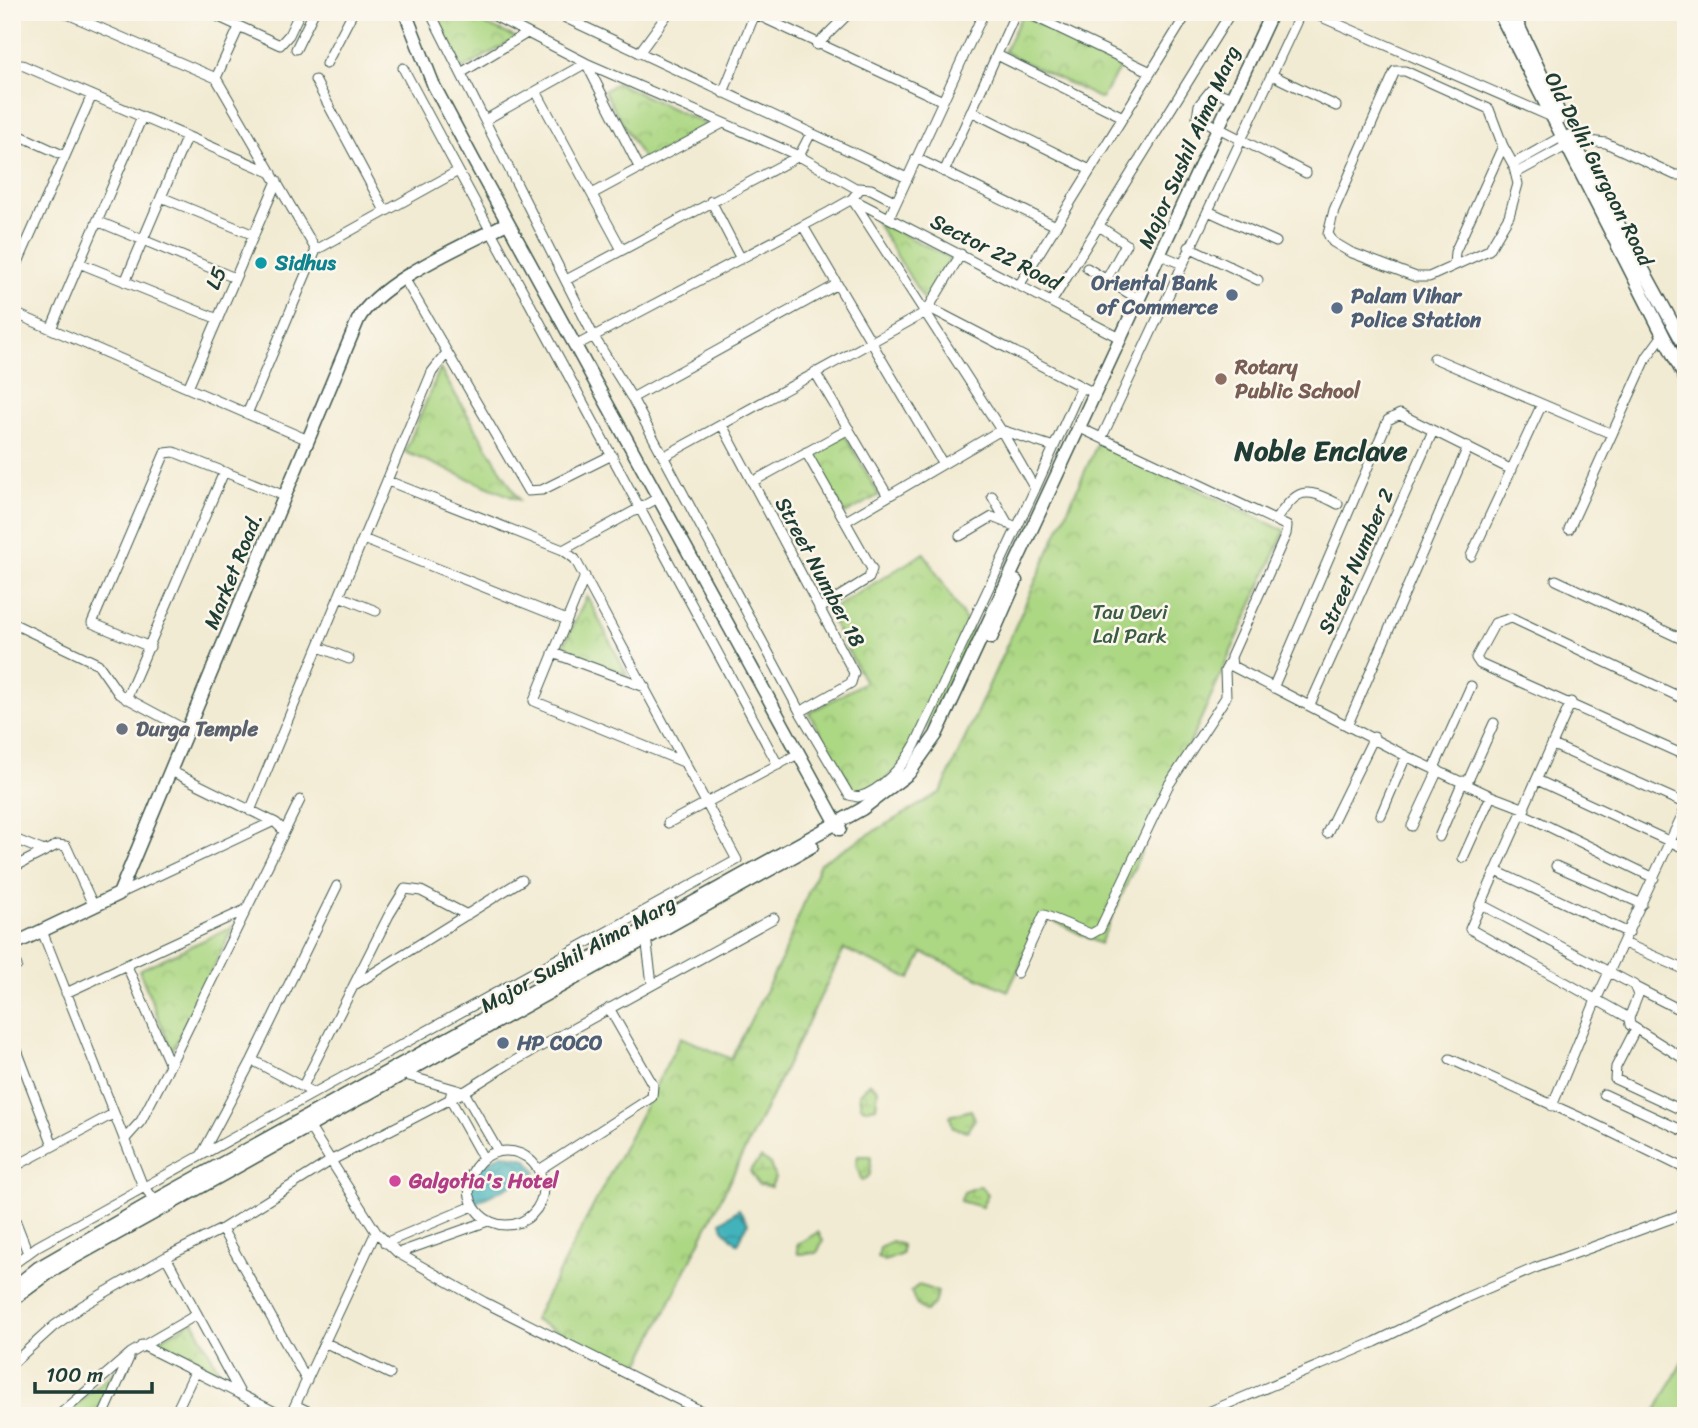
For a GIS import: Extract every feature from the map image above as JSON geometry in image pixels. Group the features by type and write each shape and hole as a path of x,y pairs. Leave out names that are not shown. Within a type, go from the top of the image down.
{"street":[{"path":"63,12 216,79 316,250"},
{"path":"208,12 280,45 289,35 300,12"},
{"path":"296,49 314,12"},
{"path":"326,64 353,12"},
{"path":"404,12 434,86 838,826"},
{"path":"430,12 594,337 632,398 800,712 849,795 863,796 909,756 936,705 1013,526 1035,489 1081,387"},
{"path":"487,12 586,63 799,156 858,188 872,189 896,202"},
{"path":"553,12 907,178"},
{"path":"639,53 668,12"},
{"path":"817,45 850,12"},
{"path":"889,218 984,12"},
{"path":"944,172 1016,12"},
{"path":"1025,12 1151,72"},
{"path":"1052,301 1231,12"},
{"name":"Major Sushil Aima Marg","path":"305,1121 338,1098 744,874 838,826 859,821 907,786 930,758 1004,610 1035,537 1035,525 1094,393 1122,339 1272,12"},
{"path":"1102,437 1301,12"},
{"path":"1310,12 1552,117"},
{"name":"Old Delhi Gurgaon Road","path":"1499,12 1552,117 1686,348"},
{"name":"Old Delhi Gurgaon Road","path":"1512,12 1566,140 1686,380"},
{"path":"723,93 752,14 943,101"},
{"path":"1020,284 1184,14"},
{"path":"216,79 239,27"},
{"path":"461,73 527,33"},
{"path":"997,55 1123,117"},
{"path":"485,120 586,63"},
{"path":"586,63 640,169"},
{"path":"22,65 275,177"},
{"path":"403,68 778,765"},
{"path":"1399,69 1489,108 1514,169 1518,184 1509,216 1489,250 1429,277 1416,277 1350,252 1333,242 1328,234 1334,210 1395,71 1399,69"},
{"path":"1272,75 1336,106"},
{"path":"315,80 385,211"},
{"path":"1232,98 1211,90 1199,105 1197,117 1219,125 1240,142 1306,173"},
{"path":"537,93 622,250"},
{"path":"12,276 93,95"},
{"path":"971,111 1090,170"},
{"path":"51,329 142,117"},
{"path":"592,194 723,123"},
{"path":"12,132 65,156"},
{"path":"566,280 799,156 811,133"},
{"path":"125,282 187,136"},
{"path":"1514,169 1566,140 1606,143 1675,175 1686,175"},
{"path":"1454,265 1455,252 1503,146"},
{"path":"916,158 1056,226"},
{"path":"247,414 316,250 458,171"},
{"name":"L5","path":"188,388 254,235 275,177"},
{"path":"575,346 852,199 858,188"},
{"path":"161,197 254,235"},
{"path":"852,199 928,310 1035,489"},
{"name":"Sector 22 Road","path":"852,199 1122,339"},
{"path":"711,201 741,259"},
{"path":"1208,211 1276,242"},
{"path":"97,221 235,278"},
{"name":"Market Road.","path":"119,894 363,311 378,294 507,222"},
{"path":"803,226 943,464"},
{"path":"1100,226 1126,244 1106,280"},
{"path":"1189,247 1258,280"},
{"path":"663,457 928,310 961,254"},
{"path":"1161,255 1182,264"},
{"path":"79,263 218,319"},
{"path":"1087,268 1140,300"},
{"path":"404,278 528,491 542,490 612,455"},
{"path":"632,398 836,285"},
{"path":"1651,312 1663,305"},
{"path":"928,310 1094,393"},
{"path":"12,312 308,440"},
{"path":"1569,529 1650,351 1663,335"},
{"path":"250,811 436,364 446,354"},
{"path":"1434,358 1612,434"},
{"path":"816,372 888,496"},
{"path":"1471,556 1542,404"},
{"path":"1273,688 1388,420 1400,414 1512,470"},
{"name":"Street Number 18","path":"722,425 855,677 851,683 800,712"},
{"path":"1017,973 1044,915 1091,934 1100,929 1165,792 1224,701 1227,693 1225,671 1286,534 1287,526 1079,427"},
{"path":"752,482 849,429"},
{"path":"846,521 1001,430 1054,447"},
{"name":"Street Number 2","path":"1310,705 1433,431"},
{"path":"1348,724 1468,447"},
{"path":"150,647 96,627 93,619 166,453 174,452 285,496"},
{"path":"806,452 846,521 872,574 819,609"},
{"path":"126,699 223,472"},
{"path":"387,481 562,550 575,559 744,874"},
{"path":"1276,519 1296,494 1303,491 1338,503"},
{"path":"992,496 1013,526"},
{"path":"562,550 658,498"},
{"path":"961,536 989,518 1013,526"},
{"path":"363,539 567,620"},
{"path":"585,576 534,698 536,702 686,763"},
{"path":"1556,580 1686,641"},
{"path":"340,596 376,611"},
{"path":"1686,700 1512,618 1495,623 1477,655 1478,663 1571,702 1686,756"},
{"path":"12,622 99,664 114,690 188,731"},
{"path":"318,647 349,659"},
{"path":"553,653 645,687"},
{"path":"1230,661 1239,672 1374,737 1406,756 1524,811 1654,878"},
{"path":"1412,826 1471,686"},
{"path":"1571,702 1470,926 1471,931 1629,1018"},
{"path":"1439,837 1494,723"},
{"path":"1327,833 1374,737"},
{"path":"1552,1106 1596,1000 1686,807 1553,745"},
{"path":"668,823 798,754"},
{"path":"1381,815 1406,756"},
{"path":"171,771 272,822 284,831"},
{"path":"1537,780 1686,849"},
{"path":"1463,858 1491,796"},
{"path":"124,1140 136,1128 170,1065 300,800"},
{"path":"12,946 272,822"},
{"name":"Major Sushil Aima Marg","path":"12,1289 38,1268 154,1207 305,1121 402,1074 838,826"},
{"path":"12,838 44,851"},
{"path":"12,867 61,845 69,849 94,907"},
{"path":"12,1265 28,1253 143,1187 737,860"},
{"path":"1556,866 1642,904"},
{"path":"1496,871 1629,933"},
{"path":"354,984 522,880"},
{"path":"202,1155 337,887"},
{"path":"303,1086 405,889 421,891 467,915"},
{"path":"1480,904 1686,1013"},
{"path":"66,993 246,910"},
{"path":"12,1364 66,1317 166,1257 222,1229 332,1160 451,1094 464,1092 609,1008 774,918"},
{"path":"42,931 113,1114 154,1207"},
{"path":"646,937 652,984"},
{"path":"1624,943 1686,970"},
{"path":"12,954 17,966"},
{"path":"127,966 170,1065"},
{"path":"1637,988 1638,995 1629,1018 1630,1025 1686,1060"},
{"path":"539,1170 652,1097 653,1085 609,1008"},
{"path":"1635,1030 1616,1067 1615,1079 1686,1112"},
{"path":"12,1037 53,1145"},
{"path":"1450,1059 1686,1169"},
{"path":"252,1060 303,1086 338,1098"},
{"path":"402,1074 451,1094 483,1158"},
{"path":"464,1092 498,1151"},
{"path":"1604,1094 1686,1132"},
{"path":"12,1168 113,1114"},
{"path":"305,1121 376,1233 398,1253 484,1302 711,1416"},
{"path":"398,1253 488,1221 511,1225 532,1214 542,1194 539,1170 522,1154 498,1151 483,1158 476,1166 468,1185 473,1206 488,1221"},
{"path":"385,1243 473,1206"},
{"name":"Major Sushil Aima Marg","path":"12,1300 57,1267 154,1207"},
{"path":"12,1212 28,1253"},
{"path":"1199,1416 1376,1342 1465,1298 1535,1268 1686,1213"},
{"path":"222,1229 307,1381"},
{"path":"290,1416 376,1233"},
{"path":"166,1257 241,1395"},
{"path":"58,1416 131,1353 196,1315"},
{"path":"326,1343 390,1374"},
{"path":"142,1345 283,1416"},
{"path":"103,1416 131,1353"},
{"path":"174,1416 195,1372"},
{"path":"295,1405 318,1416"}],"green space":[{"path":"434,12 458,12 517,38 462,69"},
{"path":"1022,15 1122,64 1101,99 1004,52"},
{"path":"617,83 708,125 645,162 604,91"},
{"path":"875,220 950,258 927,305"},
{"path":"440,369 519,500 405,452"},
{"path":"845,435 879,495 845,514 811,454"},
{"name":"Tau Devi Lal Park","path":"1098,442 1285,531 1100,944 1044,916 1008,991 923,953 910,979 844,949 637,1369 534,1320 681,1037 731,1059 781,960 820,863 941,792"},
{"path":"924,553 973,632 934,715 902,765 862,804 809,713 865,682 827,612"},
{"path":"587,596 627,675 562,649"},
{"path":"234,926 172,1051 139,970"},
{"path":"870,1083 878,1090 876,1107 867,1109 861,1106 859,1094"},
{"path":"971,1110 975,1119 967,1131 953,1128 950,1116"},
{"path":"858,1156 871,1156 870,1175 862,1181 856,1165"},
{"path":"761,1158 770,1164 775,1178 771,1187 758,1184 750,1171"},
{"path":"980,1186 988,1194 982,1207 960,1201 964,1192"},
{"path":"818,1232 823,1240 817,1253 798,1254 797,1245"},
{"path":"892,1241 902,1245 902,1254 885,1261 878,1257 880,1248"},
{"path":"919,1285 938,1292 934,1304 926,1312 916,1304 911,1291"},
{"path":"193,1321 224,1380 151,1344"},
{"path":"1686,1355 1686,1416 1653,1416"},
{"path":"116,1370 96,1416 64,1416"}],"water":[{"path":"502,1154 526,1159 537,1172 475,1203 470,1189 476,1170"},
{"path":"739,1209 748,1223 738,1244 723,1229 721,1222"}],"place":[{"name":"Sidhus","path":"261,263"},
{"name":"Oriental Bank of Commerce","path":"1232,295"},
{"name":"Palam Vihar Police Station","path":"1337,308"},
{"name":"Rotary Public School","path":"1221,379"},
{"name":"Durga Temple","path":"122,729"},
{"name":"HP COCO","path":"503,1043"},
{"name":"Galgotia's Hotel","path":"395,1181"}],"district":[{"name":"Noble Enclave","path":"1321,450"}]}
